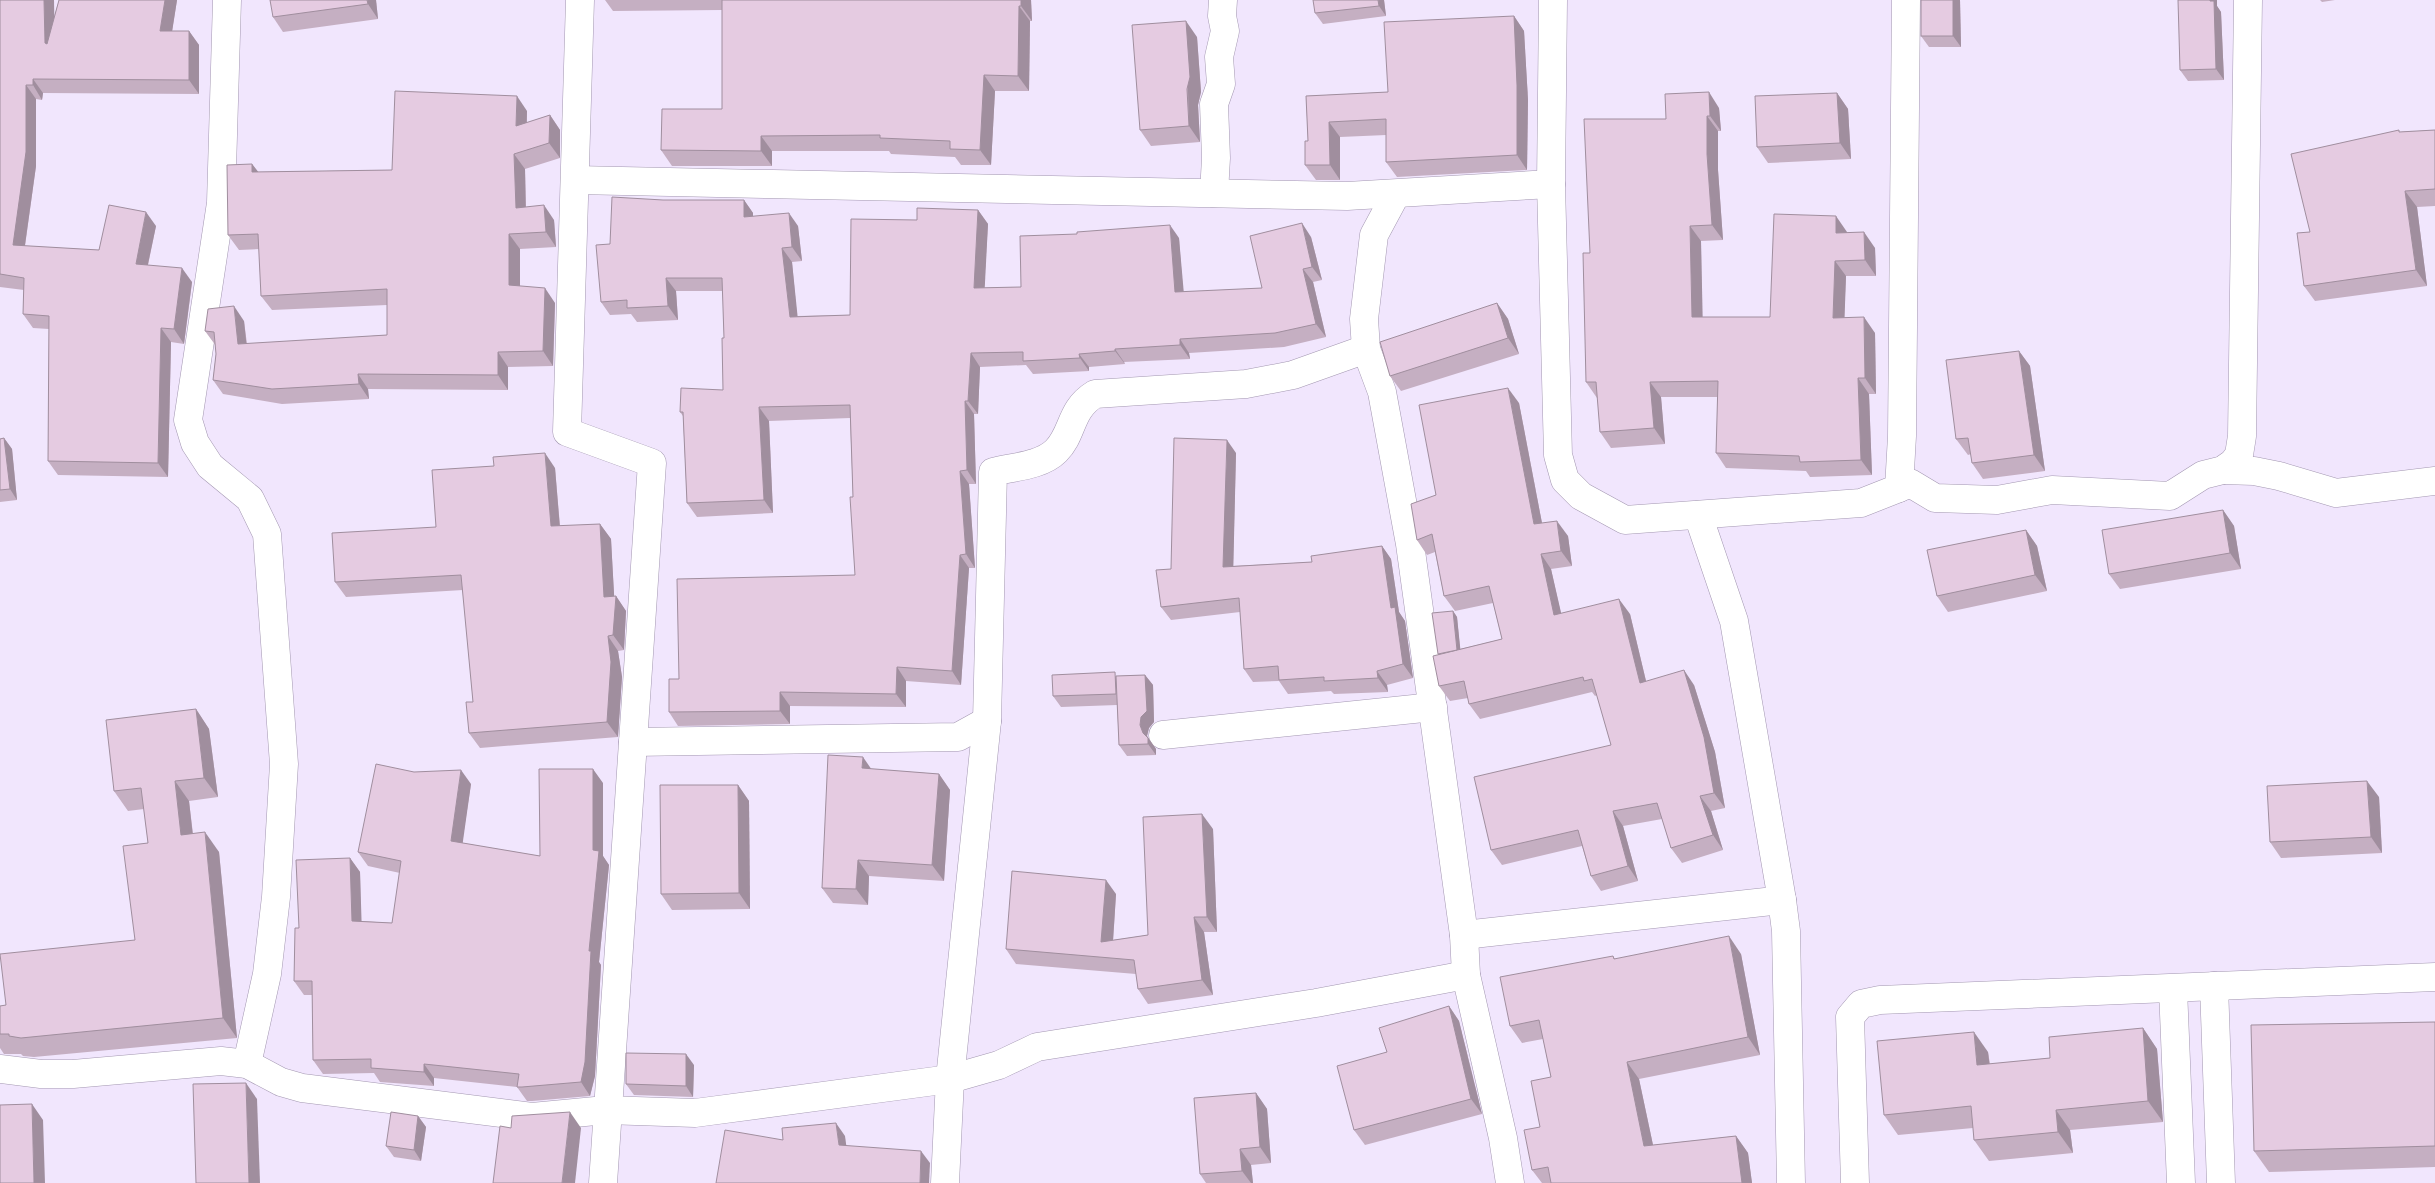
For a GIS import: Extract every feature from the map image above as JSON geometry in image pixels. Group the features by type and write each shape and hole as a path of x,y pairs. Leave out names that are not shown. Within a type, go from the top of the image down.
{"street":[{"path":"227,0 221,203 188,420 195,443 210,466 250,499 267,534 284,764 276,897 267,974 248,1064"},
{"path":"580,0 567,432 652,463 606,1110 603,1183"},
{"path":"1214,193 1216,158 1214,104 1221,84 1219,57 1225,31 1222,16 1223,0"},
{"path":"1553,0 1551,184 1558,455 1565,480 1581,496 1625,520 1861,503 1910,484 1935,498 1988,500 2052,490 2170,496 2203,475 2223,470 2254,471 2280,476 2336,493 2435,481"},
{"path":"1899,488 1902,436 1906,0"},
{"path":"2223,470 2233,463 2239,455 2242,436 2248,0"},
{"path":"575,180 1347,196 1551,184"},
{"path":"1396,194 1374,235 1364,318 1366,348 1382,392 1410,544 1464,935 1466,975 1504,1138 1510,1183"},
{"path":"1347,196 1374,235"},
{"path":"945,1183 950,1079 988,721 993,472 1042,460 1056,451 1083,401 1095,394 1246,384 1293,375 1366,348"},
{"path":"1698,515 1734,621 1782,900 1786,931 1792,1183"},
{"path":"1163,735 1433,707"},
{"path":"633,742 958,737 988,721"},
{"path":"958,737 982,775"},
{"path":"1464,935 1782,900"},
{"path":"0,1069 41,1074 72,1074 221,1061 248,1064 281,1082 302,1088 532,1117 606,1110 695,1113 950,1079 998,1065 1038,1047 1316,1003 1466,975"},
{"path":"1855,1183 1850,1017 1860,1004 1880,1000 2435,977"},
{"path":"2214,986 2221,1183"},
{"path":"2173,989 2181,1183"}],"building":[{"path":"0,0 44,0 45,43 47,44 59,0 165,0 160,31 189,31 189,80 33,79 33,85 26,85 26,152 13,245 99,250 109,205 146,212 136,264 182,268 174,329 161,328 158,463 48,461 49,316 23,314 24,278 0,274"},
{"path":"270,0 367,0 368,4 273,17"},
{"path":"722,0 1021,0 1021,6 1019,6 1018,76 984,75 980,150 950,149 950,141 880,138 880,135 761,136 761,151 661,150 662,109 722,109"},
{"path":"1313,0 1378,0 1379,6 1315,13"},
{"path":"1921,0 1953,0 1953,36 1921,36"},
{"path":"2178,0 2214,1 2216,69 2180,70"},
{"path":"1514,16 1517,85 1517,155 1386,162 1386,119 1329,122 1330,165 1305,165 1305,141 1308,141 1306,96 1388,92 1384,22"},
{"path":"1186,21 1190,77 1187,89 1189,126 1140,130 1132,25"},
{"path":"395,91 517,96 516,126 550,115 549,143 514,154 516,208 544,205 546,232 509,234 509,285 545,288 543,351 498,352 498,375 358,374 359,384 272,389 213,380 216,354 214,332 205,331 208,309 234,306 238,344 387,335 387,289 261,296 258,234 228,235 227,165 252,164 252,172 392,170"},
{"path":"1709,92 1710,116 1707,116 1707,154 1712,225 1690,226 1692,317 1770,317 1774,214 1836,216 1836,233 1864,232 1865,260 1835,261 1833,318 1864,317 1865,378 1858,378 1861,460 1800,462 1799,456 1716,453 1718,381 1650,382 1654,428 1600,432 1596,382 1586,382 1583,253 1590,253 1584,119 1666,119 1665,94"},
{"path":"1837,93 1840,143 1757,147 1755,96"},
{"path":"2399,130 2399,132 2435,130 2435,189 2405,191 2416,270 2304,286 2297,233 2310,232 2291,154"},
{"path":"612,197 663,200 744,200 744,217 789,213 792,247 782,248 790,317 850,315 851,219 917,220 917,208 978,210 974,288 1021,287 1020,236 1077,234 1077,232 1170,225 1175,292 1262,288 1250,236 1302,223 1312,267 1303,269 1316,324 1275,333 1180,339 1180,345 1115,349 1115,351 1079,354 1080,358 1023,361 1023,352 971,353 968,401 965,401 967,470 960,471 966,554 960,555 952,671 897,667 896,694 780,692 780,711 669,712 669,679 679,679 677,579 855,575 850,497 853,497 850,405 759,407 764,500 687,503 683,412 680,412 681,388 723,390 722,278 666,278 668,306 627,308 627,300 601,302 596,245 610,244"},
{"path":"1497,303 1508,338 1390,376 1380,342"},
{"path":"2019,351 2034,455 1972,463 1968,438 1956,439 1946,360"},
{"path":"1508,388 1534,524 1557,521 1561,551 1541,554 1554,615 1619,599 1640,683 1684,670 1704,737 1714,793 1700,796 1713,835 1671,848 1657,803 1613,811 1628,866 1591,876 1578,830 1491,850 1474,777 1611,745 1592,679 1584,681 1583,677 1469,704 1464,681 1439,686 1433,656 1502,639 1489,586 1444,596 1432,534 1417,540 1411,504 1436,495 1419,405"},
{"path":"4,438 10,489 0,490 0,439"},
{"path":"1174,438 1227,440 1223,567 1312,562 1311,556 1382,546 1391,608 1395,607 1403,664 1377,671 1378,678 1324,681 1324,677 1279,680 1278,666 1244,669 1239,598 1161,607 1156,570 1171,569"},
{"path":"545,453 551,526 600,524 604,597 616,596 613,635 608,636 611,662 607,722 469,733 466,702 473,702 461,575 335,582 332,533 436,527 432,470 494,466 493,457"},
{"path":"2223,510 2230,553 2109,574 2102,530"},
{"path":"2026,530 2035,575 1937,596 1927,550"},
{"path":"1453,611 1457,650 1438,654 1432,613"},
{"path":"1115,672 1116,694 1053,696 1052,675"},
{"path":"1145,675 1147,711 1141,717 1140,725 1143,733 1148,738 1148,744 1119,745 1116,676"},
{"path":"196,709 204,778 175,781 181,835 205,832 223,1018 21,1038 9,1036 9,1034 0,1034 0,1006 6,1005 0,954 135,940 123,846 148,843 141,788 114,791 106,720"},
{"path":"828,755 863,757 862,768 939,774 932,865 858,860 856,889 822,888"},
{"path":"376,764 414,772 461,770 451,841 540,856 539,769 593,769 593,850 599,851 589,951 591,951 585,1062 581,1082 517,1087 519,1074 424,1064 424,1072 371,1068 371,1059 313,1060 312,981 294,981 295,928 299,928 296,860 350,858 352,921 392,923 401,861 358,852"},
{"path":"2367,781 2371,837 2270,842 2267,786"},
{"path":"660,785 738,785 739,893 661,894"},
{"path":"1202,814 1207,917 1194,917 1202,980 1138,989 1134,960 1006,949 1012,871 1106,880 1101,942 1148,935 1143,817"},
{"path":"1729,936 1748,1037 1627,1062 1644,1146 1736,1136 1742,1183 1551,1183 1548,1167 1532,1170 1524,1130 1540,1127 1531,1081 1551,1077 1539,1020 1510,1026 1500,977 1613,956 1614,959"},
{"path":"1449,1006 1471,1099 1354,1130 1337,1066 1387,1052 1379,1028"},
{"path":"2435,1022 2435,1146 2254,1151 2251,1025"},
{"path":"2143,1028 2148,1101 2056,1110 2058,1132 1974,1140 1971,1106 1884,1115 1877,1041 1974,1032 1977,1065 2050,1058 2049,1037"},
{"path":"626,1053 686,1054 686,1086 626,1084"},
{"path":"246,1083 249,1183 196,1183 193,1084"},
{"path":"1256,1093 1260,1147 1240,1149 1242,1171 1200,1174 1194,1098"},
{"path":"32,1104 34,1183 0,1183 0,1105"},
{"path":"391,1112 418,1116 414,1150 386,1146"},
{"path":"570,1112 562,1183 493,1183 500,1126 511,1128 512,1116"},
{"path":"836,1123 839,1145 921,1151 920,1183 716,1183 725,1130 783,1140 782,1128"}]}
